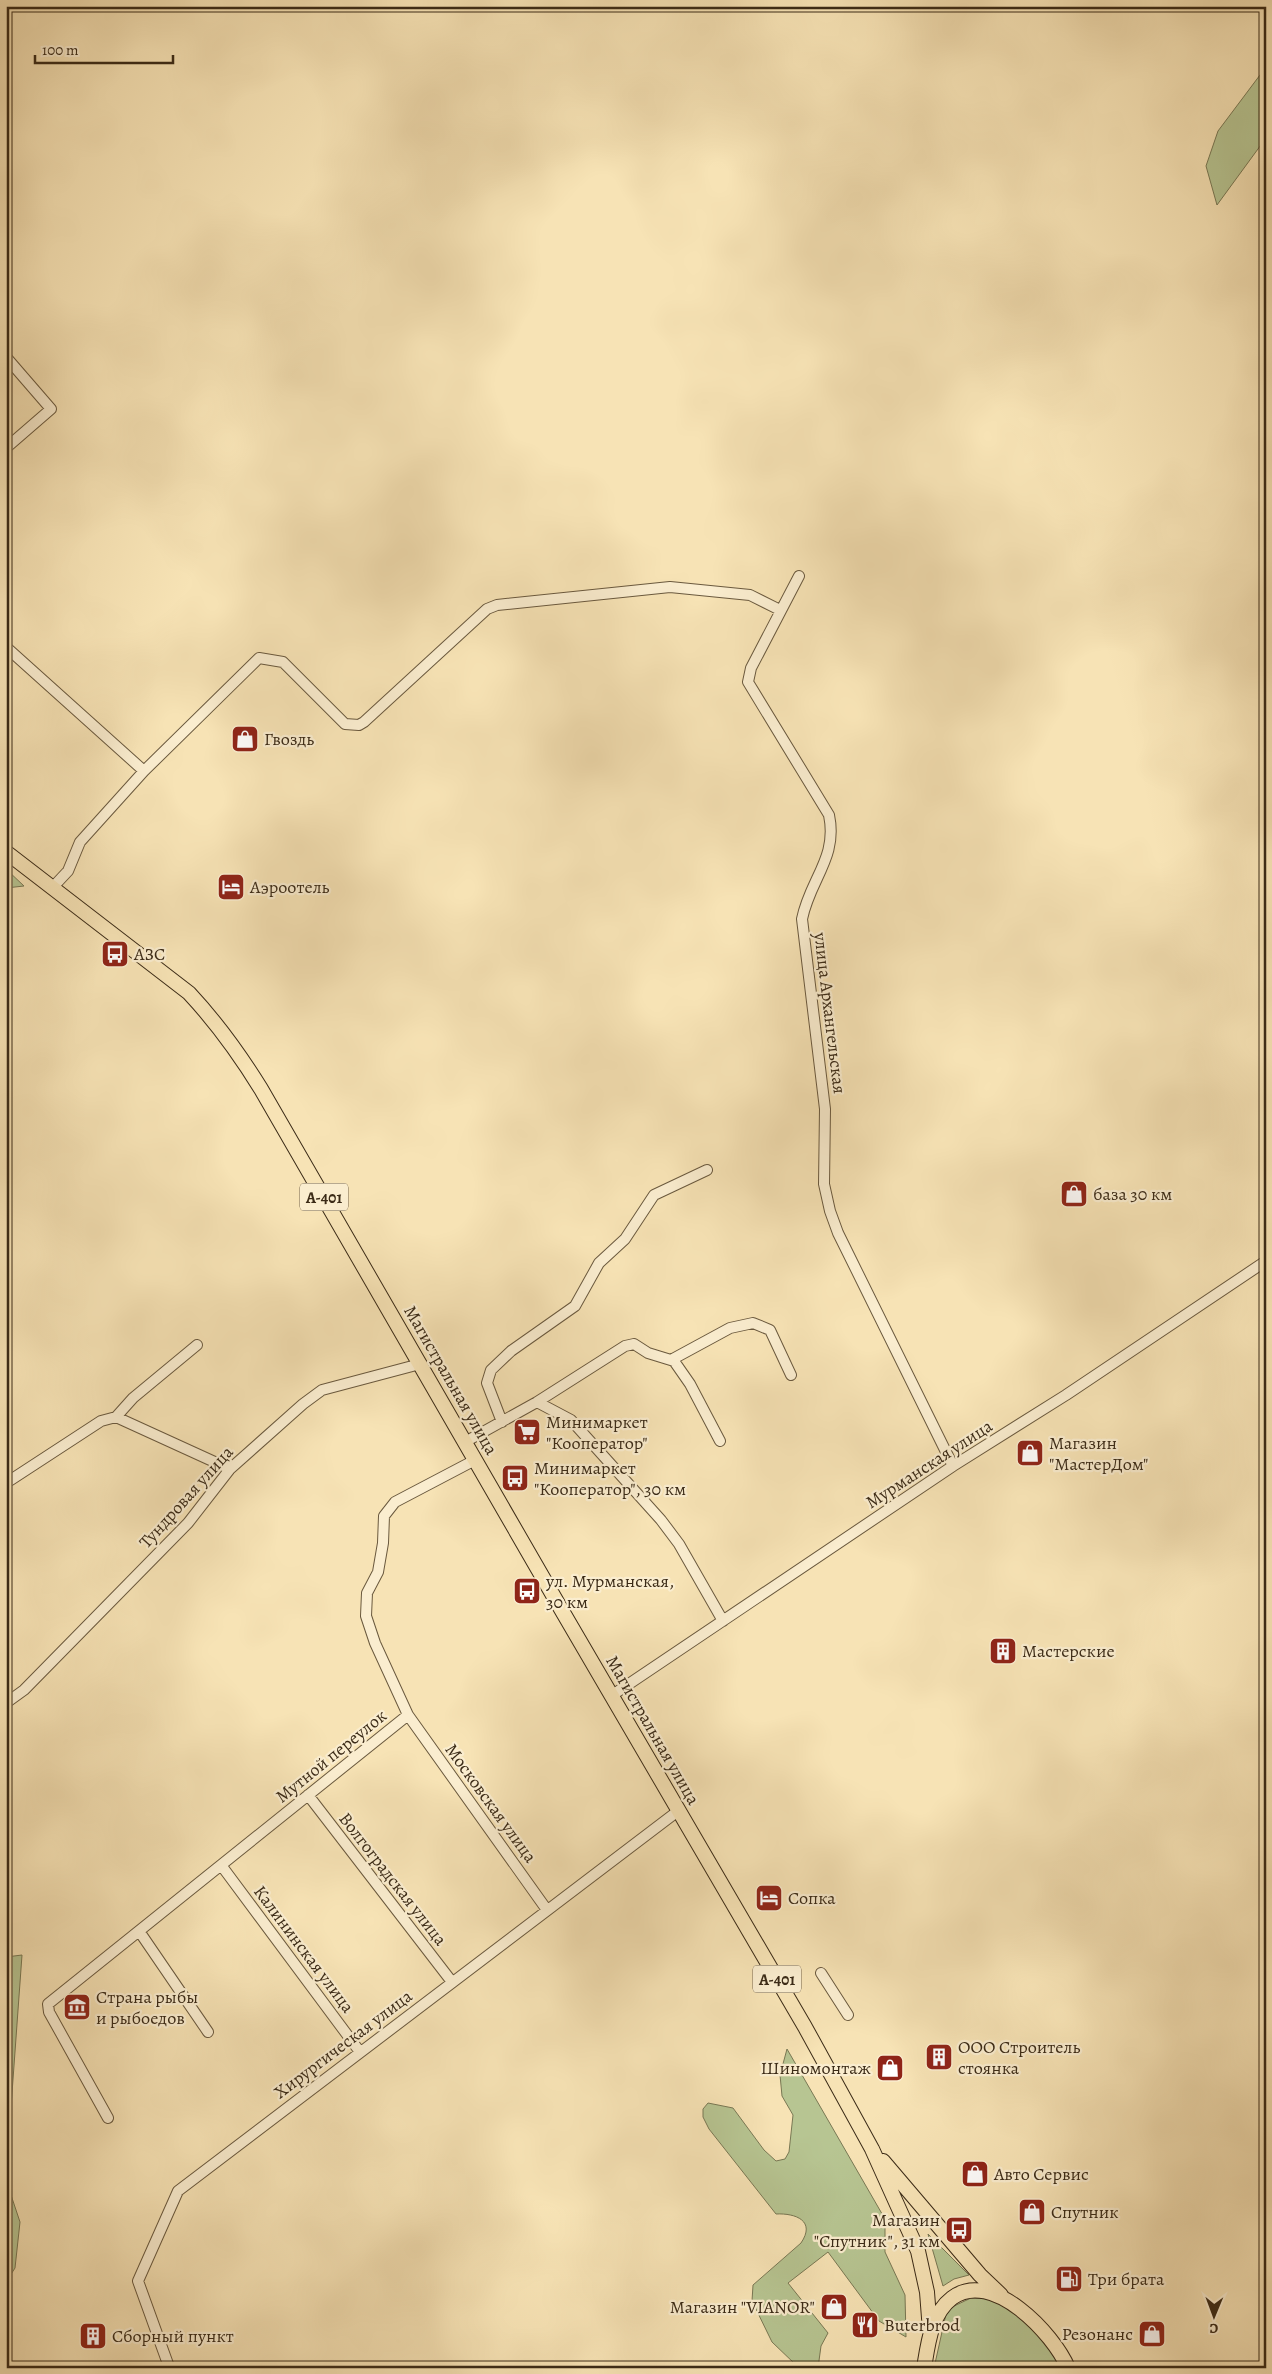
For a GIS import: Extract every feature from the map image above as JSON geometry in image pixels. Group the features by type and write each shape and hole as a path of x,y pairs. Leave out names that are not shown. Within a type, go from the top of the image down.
{"main road":[{"name":"Магистральная улица","path":"6,852 189,994 209,1014 231,1043 261,1089 611,1696 805,2027 872,2149 918,2251 927,2292 930,2331"},
{"name":"Магистральная улица","path":"872,2149 980,2275 1003,2298"},
{"name":"А-401","path":"924,2368 930,2331 943,2308 955,2296 980,2291 1003,2298 1021,2310 1052,2341 1067,2366"}],"street":[{"path":"6,356 51,409 6,448"},
{"name":"улица Архангельская","path":"799,576 751,668 748,682 829,815 832,831 830,850 805,902 802,919 825,1109 824,1184 830,1211 838,1233 953,1466"},
{"path":"53,887 68,870 80,842 144,771 259,658 283,662 346,724 352,726 364,722 487,609 496,605 670,587 750,595 780,610"},
{"path":"6,648 144,771"},
{"path":"502,1422 487,1383 491,1370 511,1352 575,1306 599,1263 625,1239 654,1195 707,1170"},
{"name":"Мурманская улица","path":"611,1696 953,1466 1066,1395 1266,1262"},
{"path":"671,1360 730,1328 753,1323 770,1330 790,1374"},
{"path":"465,1442 537,1402 625,1346 634,1344 648,1353 674,1361 690,1384 720,1441"},
{"path":"6,1483 101,1421 116,1417 133,1398 197,1345"},
{"name":"Тундровая улица","path":"6,1703 24,1690 188,1523 230,1469 322,1390 420,1364"},
{"path":"537,1402 571,1420 661,1520 679,1544 723,1621"},
{"path":"116,1417 230,1469"},
{"name":"Мутной переулок","path":"108,2118 49,2012 48,2004 408,1715 375,1643 366,1616 367,1593 378,1572 383,1543 384,1516 395,1502 475,1460"},
{"name":"Московская улица","path":"408,1715 548,1910"},
{"name":"Волгоградская улица","path":"308,1795 452,1982"},
{"name":"Хирургическая улица","path":"168,2364 138,2281 178,2190 678,1811"},
{"name":"Калининская улица","path":"221,1865 360,2052"},
{"path":"139,1931 208,2032"},
{"path":"821,1973 848,2015"}],"green space":[{"path":"1266,67 1266,138 1217,205 1206,166 1218,131"},
{"path":"6,869 24,886 6,888"},
{"path":"22,1955 11,2107 6,2114 6,1957"},
{"path":"787,2049 885,2219 885,2252 905,2295 906,2337 879,2321 828,2252 788,2283 828,2333 821,2346 818,2368 796,2365 772,2342 752,2301 753,2285 801,2243 805,2235 805,2224 797,2217 776,2214 709,2129 703,2117 703,2109 708,2103 733,2108 764,2150 776,2161 785,2159 789,2152 793,2115 782,2096 780,2075"},
{"path":"6,2180 20,2222 15,2268 6,2282"},
{"path":"928,2234 969,2275 954,2279 943,2286"},
{"path":"971,2298 994,2299 1017,2313 1051,2347 1062,2368 934,2368 946,2314 952,2307"}],"place":[{"name":"Гвоздь","path":"245,739"},
{"name":"Аэроотель","path":"231,887"},
{"name":"АЗС","path":"115,954"},
{"name":"база 30 км","path":"1074,1194"},
{"name":"Минимаркет \"Кооператор\"","path":"527,1432"},
{"name":"Магазин \"МастерДом\"","path":"1030,1453"},
{"name":"Минимаркет \"Кооператор\", 30 км","path":"515,1478"},
{"name":"ул. Мурманская, 30 км","path":"527,1591"},
{"name":"Мастерские","path":"1003,1651"},
{"name":"Сопка","path":"769,1898"},
{"name":"Страна рыбы и рыбоедов","path":"77,2007"},
{"name":"ООО Строитель стоянка","path":"939,2057"},
{"name":"Шиномонтаж","path":"890,2068"},
{"name":"Авто Сервис","path":"975,2174"},
{"name":"Спутник","path":"1032,2212"},
{"name":"Магазин \"Спутник\", 31 км","path":"959,2230"},
{"name":"Три брата","path":"1069,2279"},
{"name":"Магазин \"VIANOR\"","path":"834,2307"},
{"name":"Buterbrod","path":"865,2325"},
{"name":"Резонанс","path":"1152,2334"},
{"name":"Сборный пункт","path":"93,2336"}]}
